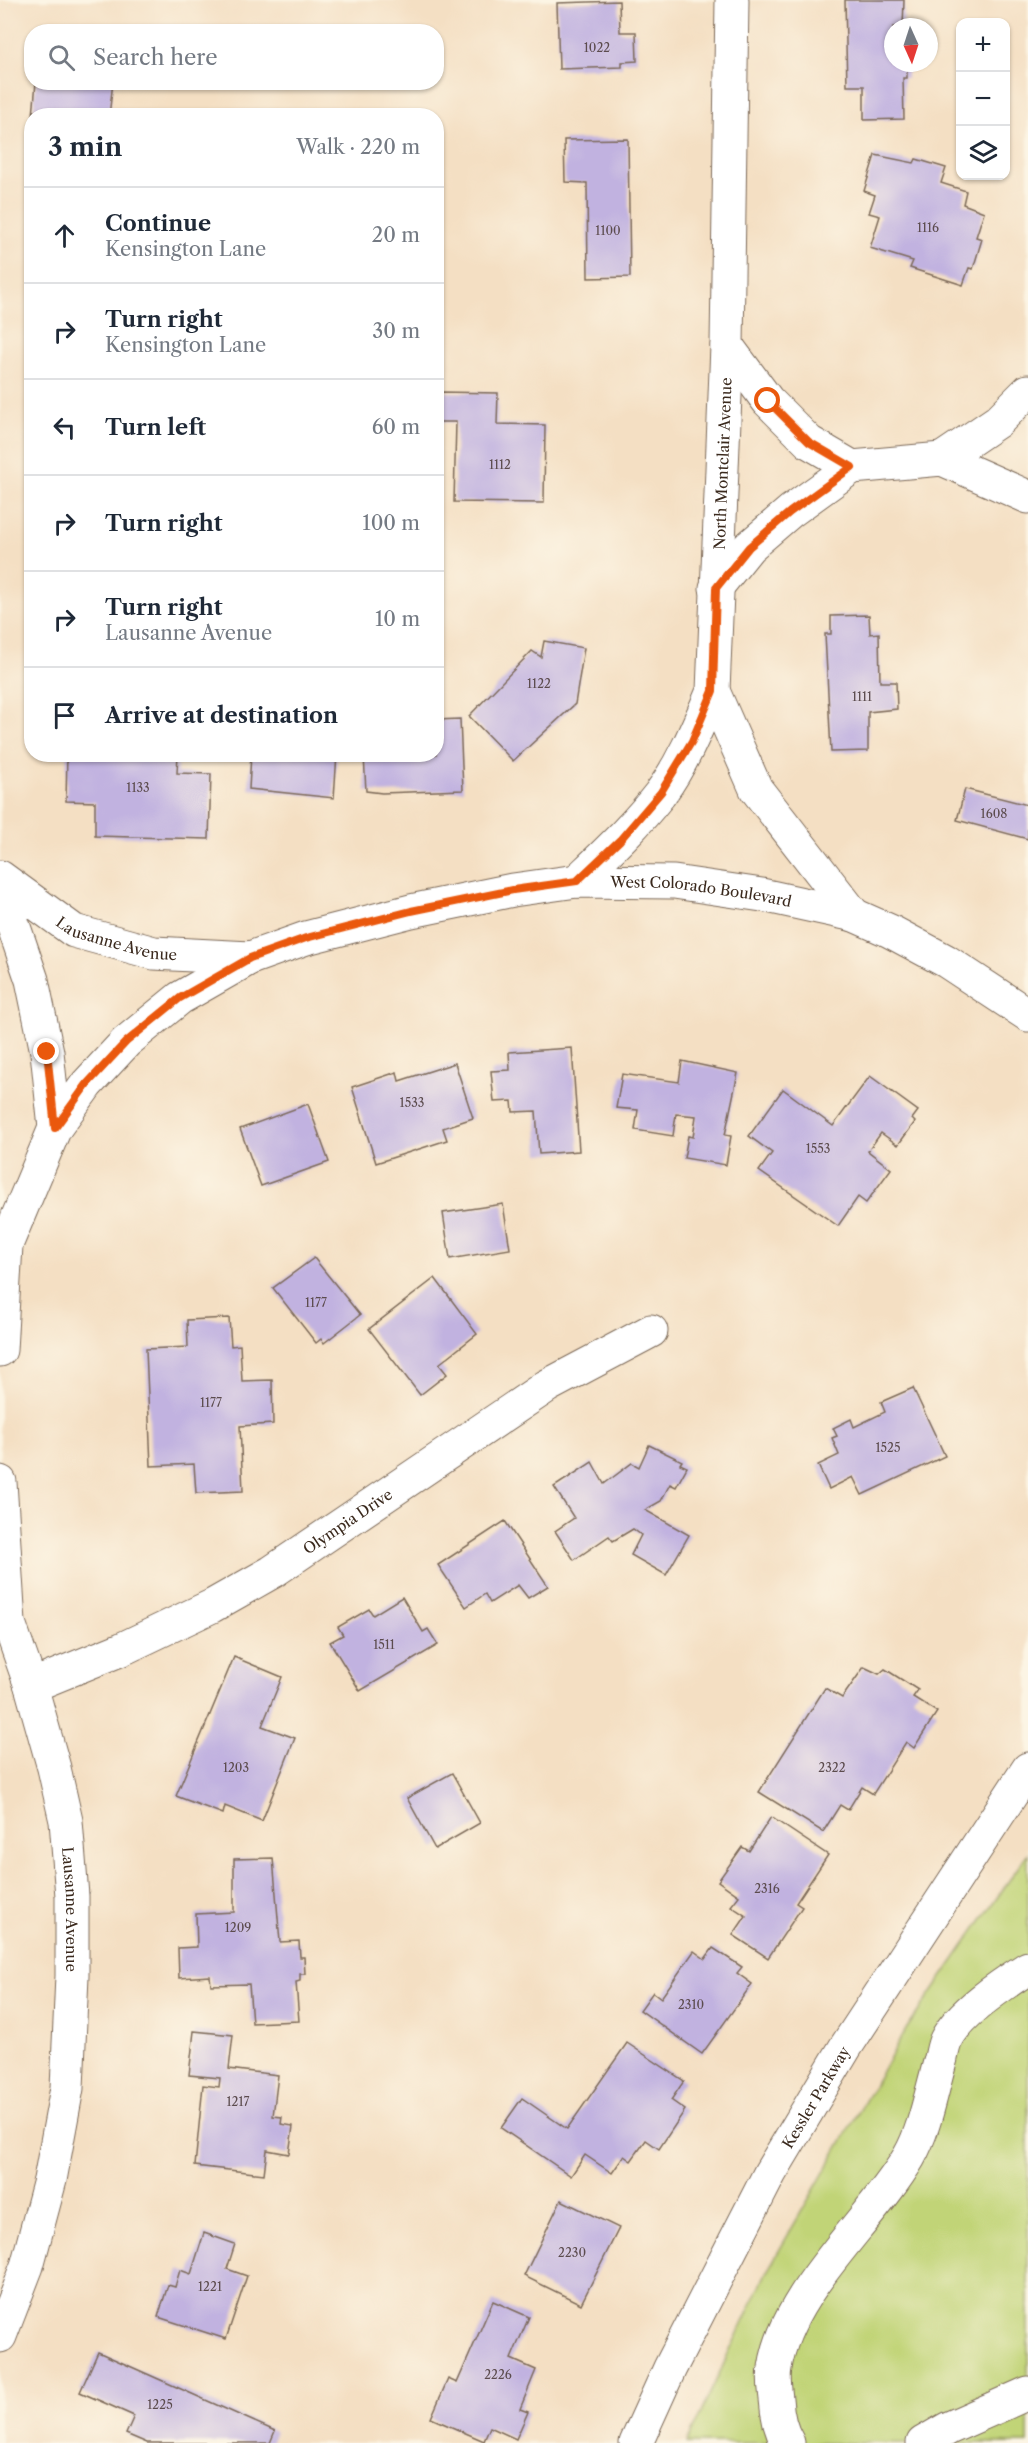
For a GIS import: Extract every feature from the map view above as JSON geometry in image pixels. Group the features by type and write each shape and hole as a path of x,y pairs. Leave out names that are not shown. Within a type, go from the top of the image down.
{"street":[{"name":"North Montclair Avenue","path":"577,881 620,840 661,792 692,741 713,691 727,346 732,0"},
{"path":"727,346 768,401 809,442 852,467"},
{"path":"942,459 998,421 1028,391"},
{"path":"716,588 749,547 790,512 852,467 942,459 1028,497"},
{"path":"713,691 756,789 854,915"},
{"name":"Lausanne Avenue","path":"0,877 75,931 154,953 250,958"},
{"name":"West Colorado Boulevard","path":"3,1249 55,1128 87,1084 126,1042 180,998 250,958 306,938 411,911 513,890 577,881 674,882 762,895 854,915 890,931 946,961 1028,1016"},
{"path":"0,886 32,980 47,1052 55,1128"},
{"path":"0,1350 3,1249"},
{"name":"Olympia Drive","path":"31,1686 142,1639 212,1606 272,1572 547,1386 651,1331"},
{"name":"Lausanne Avenue","path":"0,1482 4,1619 31,1686 54,1768 66,1821 72,1896 67,2088 50,2180 27,2266 0,2336"},
{"name":"Kessler Parkway","path":"636,2443 670,2368 770,2173 845,2048 1028,1769"},
{"path":"788,2443 783,2435 777,2408 775,2369 780,2345 791,2322 804,2298 876,2207 909,2156 923,2121 946,2040 977,2004 1028,1968"},
{"path":"923,2443 949,2428 1028,2393"}],"green space":[{"path":"1028,1853 1028,2443 687,2443 765,2275 907,2028"}],"building":[{"path":"845,0 904,0 903,18 884,18 884,72 907,72 907,78 903,78 904,119 864,120 864,86 847,86"},
{"path":"619,1 620,32 636,32 637,61 622,62 622,67 559,69 557,3"},
{"path":"35,90 112,90 110,108 34,108"},
{"path":"628,139 630,277 588,278 587,183 565,182 564,140"},
{"path":"875,155 914,163 916,159 946,168 941,183 966,191 963,204 984,212 976,237 982,239 973,269 969,268 963,285 910,268 913,261 870,248 880,216 869,213 875,195 864,191"},
{"path":"444,392 498,393 497,424 545,425 544,503 454,502 456,422 444,422"},
{"path":"869,615 870,634 879,633 880,682 896,682 897,709 868,712 868,751 831,752 825,634 831,634 831,616"},
{"path":"544,641 584,648 575,704 513,761 469,716 532,651 541,657"},
{"path":"460,719 463,790 382,793 366,791 364,762 444,762 444,720"},
{"path":"67,762 178,762 177,773 211,774 209,839 95,836 95,802 66,801"},
{"path":"251,762 336,762 334,798 249,789"},
{"path":"965,789 1028,805 1028,839 957,820"},
{"path":"572,1048 579,1151 539,1154 536,1111 513,1112 512,1101 494,1102 491,1071 510,1070 509,1052"},
{"path":"682,1061 738,1073 725,1135 731,1136 726,1165 684,1158 688,1136 693,1137 696,1116 676,1114 673,1136 635,1130 638,1110 616,1108 622,1074 679,1082"},
{"path":"455,1063 473,1118 443,1128 447,1140 376,1163 352,1087 397,1072 399,1081"},
{"path":"870,1076 918,1111 912,1119 915,1122 898,1145 881,1133 868,1151 891,1169 866,1203 858,1197 838,1226 759,1171 772,1153 749,1136 783,1089 833,1126"},
{"path":"308,1104 329,1162 261,1186 240,1129"},
{"path":"503,1204 510,1249 450,1259 443,1213"},
{"path":"314,1258 360,1315 324,1343 321,1339 316,1343 273,1288"},
{"path":"435,1278 477,1334 439,1364 447,1374 420,1395 369,1329"},
{"path":"229,1318 231,1346 240,1345 242,1381 272,1380 273,1424 240,1426 243,1491 196,1493 194,1464 151,1466 146,1349 188,1347 187,1320"},
{"path":"913,1388 945,1456 862,1495 853,1477 829,1489 818,1465 839,1455 832,1438 837,1436 833,1428 851,1419 854,1427 885,1412 881,1402"},
{"path":"649,1445 682,1461 680,1464 687,1467 676,1487 670,1484 661,1501 645,1510 689,1535 666,1575 631,1555 641,1535 633,1529 613,1541 609,1536 574,1560 555,1531 574,1518 554,1487 592,1462 604,1484 632,1463 639,1467"},
{"path":"505,1521 548,1586 528,1598 518,1585 490,1603 485,1594 466,1607 438,1565"},
{"path":"402,1597 423,1632 428,1629 438,1645 360,1691 330,1642 343,1635 338,1627 369,1609 373,1615"},
{"path":"234,1657 282,1677 262,1726 295,1738 262,1821 225,1806 223,1814 176,1796"},
{"path":"864,1667 879,1674 885,1669 918,1690 913,1697 937,1712 914,1748 906,1742 873,1794 862,1787 848,1810 840,1805 823,1832 759,1792 825,1688 842,1698"},
{"path":"452,1773 480,1823 435,1849 407,1798"},
{"path":"771,1817 828,1855 796,1903 802,1907 768,1958 733,1935 746,1916 731,1906 739,1896 718,1881 742,1847 749,1851"},
{"path":"273,1858 280,1942 299,1941 300,1957 304,1957 305,1974 300,1974 300,1981 296,1982 299,2021 252,2023 249,1984 211,1985 210,1976 179,1978 178,1948 197,1947 196,1914 234,1912 234,1859"},
{"path":"713,1948 742,1967 737,1973 752,1984 702,2054 640,2010 653,1992 661,1998 694,1951 705,1959"},
{"path":"194,2031 233,2035 229,2069 278,2075 273,2116 282,2117 281,2124 293,2126 289,2154 267,2150 264,2174 195,2166 203,2085 219,2087 220,2078 189,2075"},
{"path":"627,2043 684,2081 671,2100 685,2110 659,2149 646,2140 631,2161 624,2156 612,2173 585,2155 571,2176 501,2128 522,2098 567,2129"},
{"path":"561,2200 619,2228 581,2304 524,2276"},
{"path":"204,2233 235,2244 227,2269 247,2276 226,2339 158,2317 168,2285 175,2287 180,2270 191,2274"},
{"path":"493,2301 529,2317 511,2359 536,2370 520,2409 528,2412 516,2439 490,2427 484,2441 431,2418 448,2379 457,2383"},
{"path":"98,2352 275,2431 270,2443 147,2443 126,2434 134,2416 80,2392"}],"route":[{"path":"47,1052 55,1128 87,1084 126,1042 180,998 250,958 306,938 411,911 513,890 577,881 620,840 661,792 692,741 713,691 716,588 749,547 790,512 852,467 809,442 768,401"}]}
